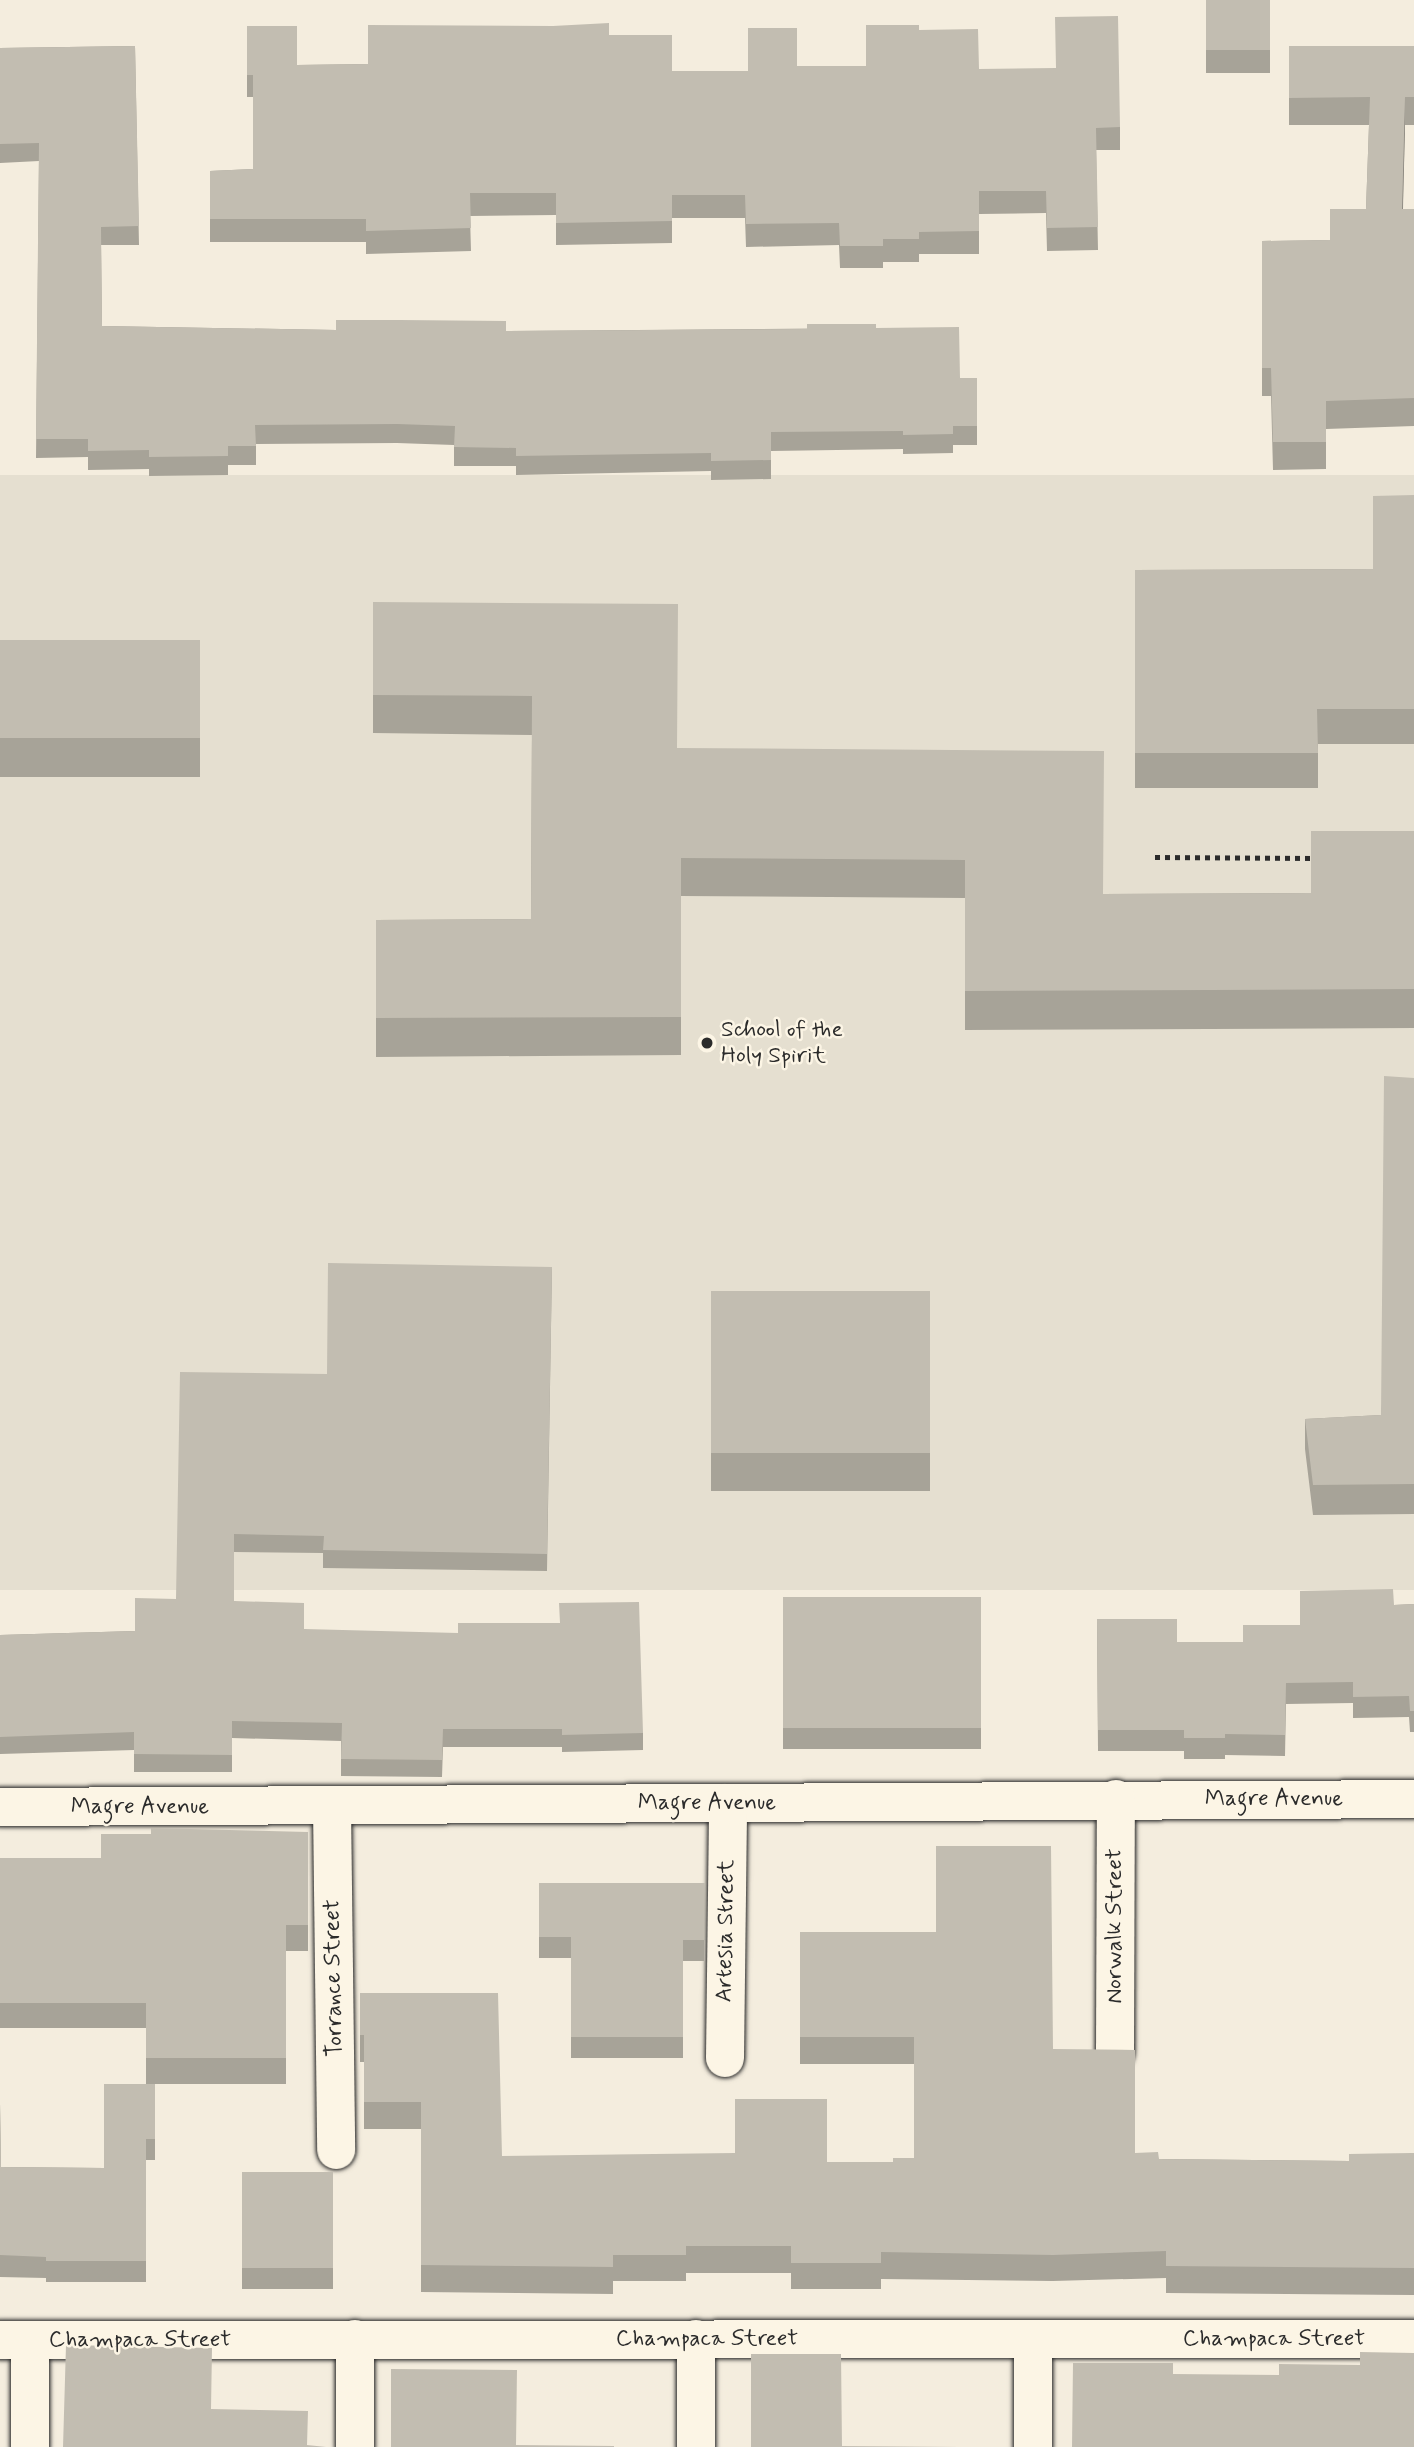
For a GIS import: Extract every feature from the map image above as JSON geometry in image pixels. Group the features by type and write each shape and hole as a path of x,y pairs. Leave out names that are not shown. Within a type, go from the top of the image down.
{"street":[{"name":"Norwalk Street","path":"1115,2052 1116,1799"},
{"name":"Magre Avenue","path":"0,1807 1414,1799"},
{"name":"Artesia Street","path":"725,2058 728,1803"},
{"name":"Torrance Street","path":"332,1806 336,2150"},
{"path":"355,2339 355,2447"},
{"path":"696,2339 696,2447"},
{"path":"1033,2339 1033,2447"},
{"name":"Champaca Street","path":"15,2340 1414,2339"},
{"path":"15,2340 30,2447"}],"path":[{"path":"1156,857 1319,858"}],"shaded area":[{"name":"School of the Holy Spirit","path":"0,475 1414,475 1414,1590 0,1590"}],"building":[{"path":"1206,0 1270,0 1270,50 1206,50"},
{"path":"1118,16 1120,127 1096,128 1098,227 1047,228 1046,191 979,191 979,231 919,232 919,239 883,239 883,246 840,246 839,223 746,224 745,195 672,195 672,221 556,223 556,193 470,193 471,228 366,231 366,219 210,219 210,171 253,169 253,75 247,75 247,26 297,26 297,65 368,64 368,25 553,26 609,23 609,35 672,35 672,71 748,71 748,28 797,28 797,66 866,66 866,25 919,25 919,30 978,29 979,69 1056,68 1055,17"},
{"path":"135,46 139,226 101,227 102,326 336,330 336,320 400,320 506,321 506,331 807,329 807,324 876,324 876,328 959,327 960,378 977,378 977,426 953,426 953,434 903,435 903,431 771,432 771,460 711,461 711,453 516,456 516,448 454,447 455,426 397,424 255,425 256,446 228,446 228,456 149,457 149,450 88,451 88,439 36,439 39,143 0,144 0,48"},
{"path":"1289,46 1414,46 1414,97 1405,97 1402,209 1414,209 1414,398 1326,401 1326,442 1273,442 1271,368 1262,368 1262,241 1330,240 1330,209 1366,209 1370,97 1289,98"},
{"path":"1414,495 1414,709 1317,709 1318,753 1135,753 1135,570 1373,569 1373,496"},
{"path":"373,602 678,604 677,748 1104,751 1103,894 1311,893 1311,831 1414,831 1414,989 965,991 965,860 681,858 681,1017 376,1018 376,920 531,919 532,696 373,695"},
{"path":"0,640 200,640 200,738 0,738"},
{"path":"1384,1076 1414,1078 1414,1484 1313,1485 1305,1419 1381,1415"},
{"path":"328,1263 552,1267 547,1554 323,1550 324,1536 234,1534 234,1601 304,1603 304,1629 458,1633 458,1623 560,1623 559,1603 639,1602 643,1733 562,1735 562,1729 443,1729 442,1760 341,1759 342,1723 232,1721 232,1755 134,1754 134,1732 0,1737 0,1635 135,1631 135,1598 176,1599 180,1372 327,1374"},
{"path":"711,1291 930,1291 930,1453 711,1453"},
{"path":"1393,1589 1394,1605 1414,1604 1414,1711 1410,1711 1409,1696 1353,1697 1353,1682 1286,1683 1285,1735 1225,1734 1225,1738 1184,1738 1184,1730 1098,1730 1097,1619 1177,1619 1177,1642 1243,1642 1243,1625 1300,1625 1300,1591"},
{"path":"783,1597 981,1597 981,1728 783,1728"},
{"path":"151,1828 308,1832 308,1925 286,1925 286,2058 146,2058 146,2003 0,2003 0,1858 101,1858 101,1834 151,1834"},
{"path":"936,1846 1051,1846 1053,2049 1135,2050 1135,2153 1158,2152 1159,2159 1349,2161 1349,2154 1414,2153 1414,2268 1166,2266 1166,2251 1053,2255 881,2252 881,2263 791,2263 791,2246 686,2246 686,2255 613,2255 613,2267 421,2265 421,2102 364,2102 364,2035 360,2035 360,1993 498,1993 502,2156 735,2153 735,2099 827,2099 827,2162 893,2162 893,2158 914,2158 914,2037 800,2037 800,1932 936,1932"},
{"path":"539,1883 705,1883 704,1940 683,1940 683,2037 571,2037 571,1937 539,1937"},
{"path":"104,2084 155,2084 155,2139 146,2139 146,2261 46,2261 46,2257 0,2255 0,2103 1,2167 104,2168"},
{"path":"242,2172 333,2172 333,2268 242,2268"},
{"path":"66,2345 212,2348 211,2409 308,2411 307,2445 326,2447 63,2447"},
{"path":"1360,2352 1414,2353 1414,2447 1072,2447 1073,2363 1173,2363 1173,2374 1279,2375 1279,2364 1360,2365"},
{"path":"751,2354 841,2354 842,2446 960,2447 751,2447"},
{"path":"391,2369 517,2370 516,2445 614,2447 391,2447"}],"place":[{"name":"School of the Holy Spirit","path":"707,1043"}]}
